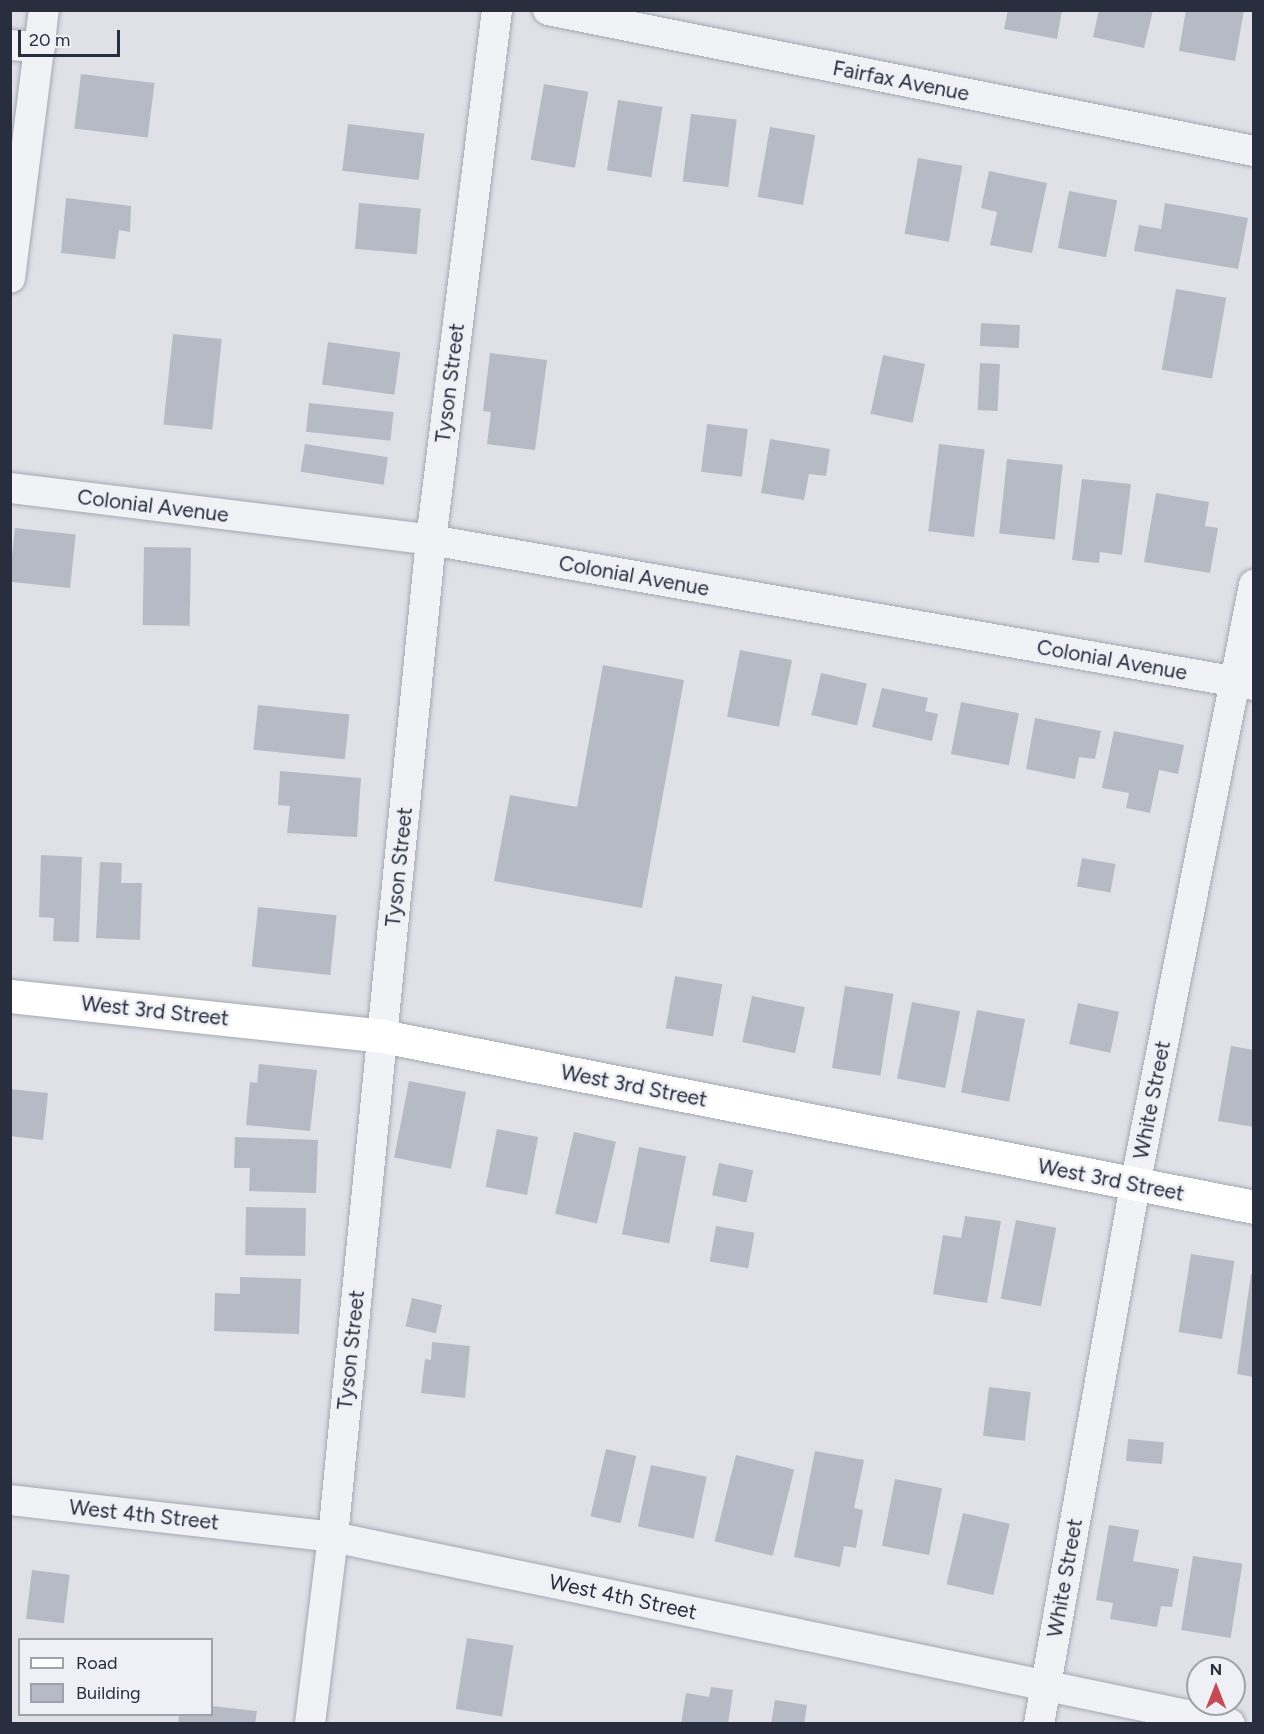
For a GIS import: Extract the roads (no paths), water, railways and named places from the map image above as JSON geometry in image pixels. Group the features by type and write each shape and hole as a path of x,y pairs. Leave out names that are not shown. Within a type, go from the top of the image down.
{"street":[{"path":"10,278 44,10"},
{"name":"Tyson Street","path":"310,1724 333,1537 431,540 497,10"},
{"name":"Fairfax Avenue","path":"549,10 1254,151"},
{"path":"10,45 40,47"},
{"name":"Colonial Avenue","path":"10,488 431,540 1245,683"},
{"name":"White Street","path":"1039,1724 1135,1185 1245,683 1254,585"},
{"name":"West 3rd Street","path":"10,996 382,1036 1254,1207"},
{"name":"West 4th Street","path":"10,1500 333,1537 1230,1724"}]}
